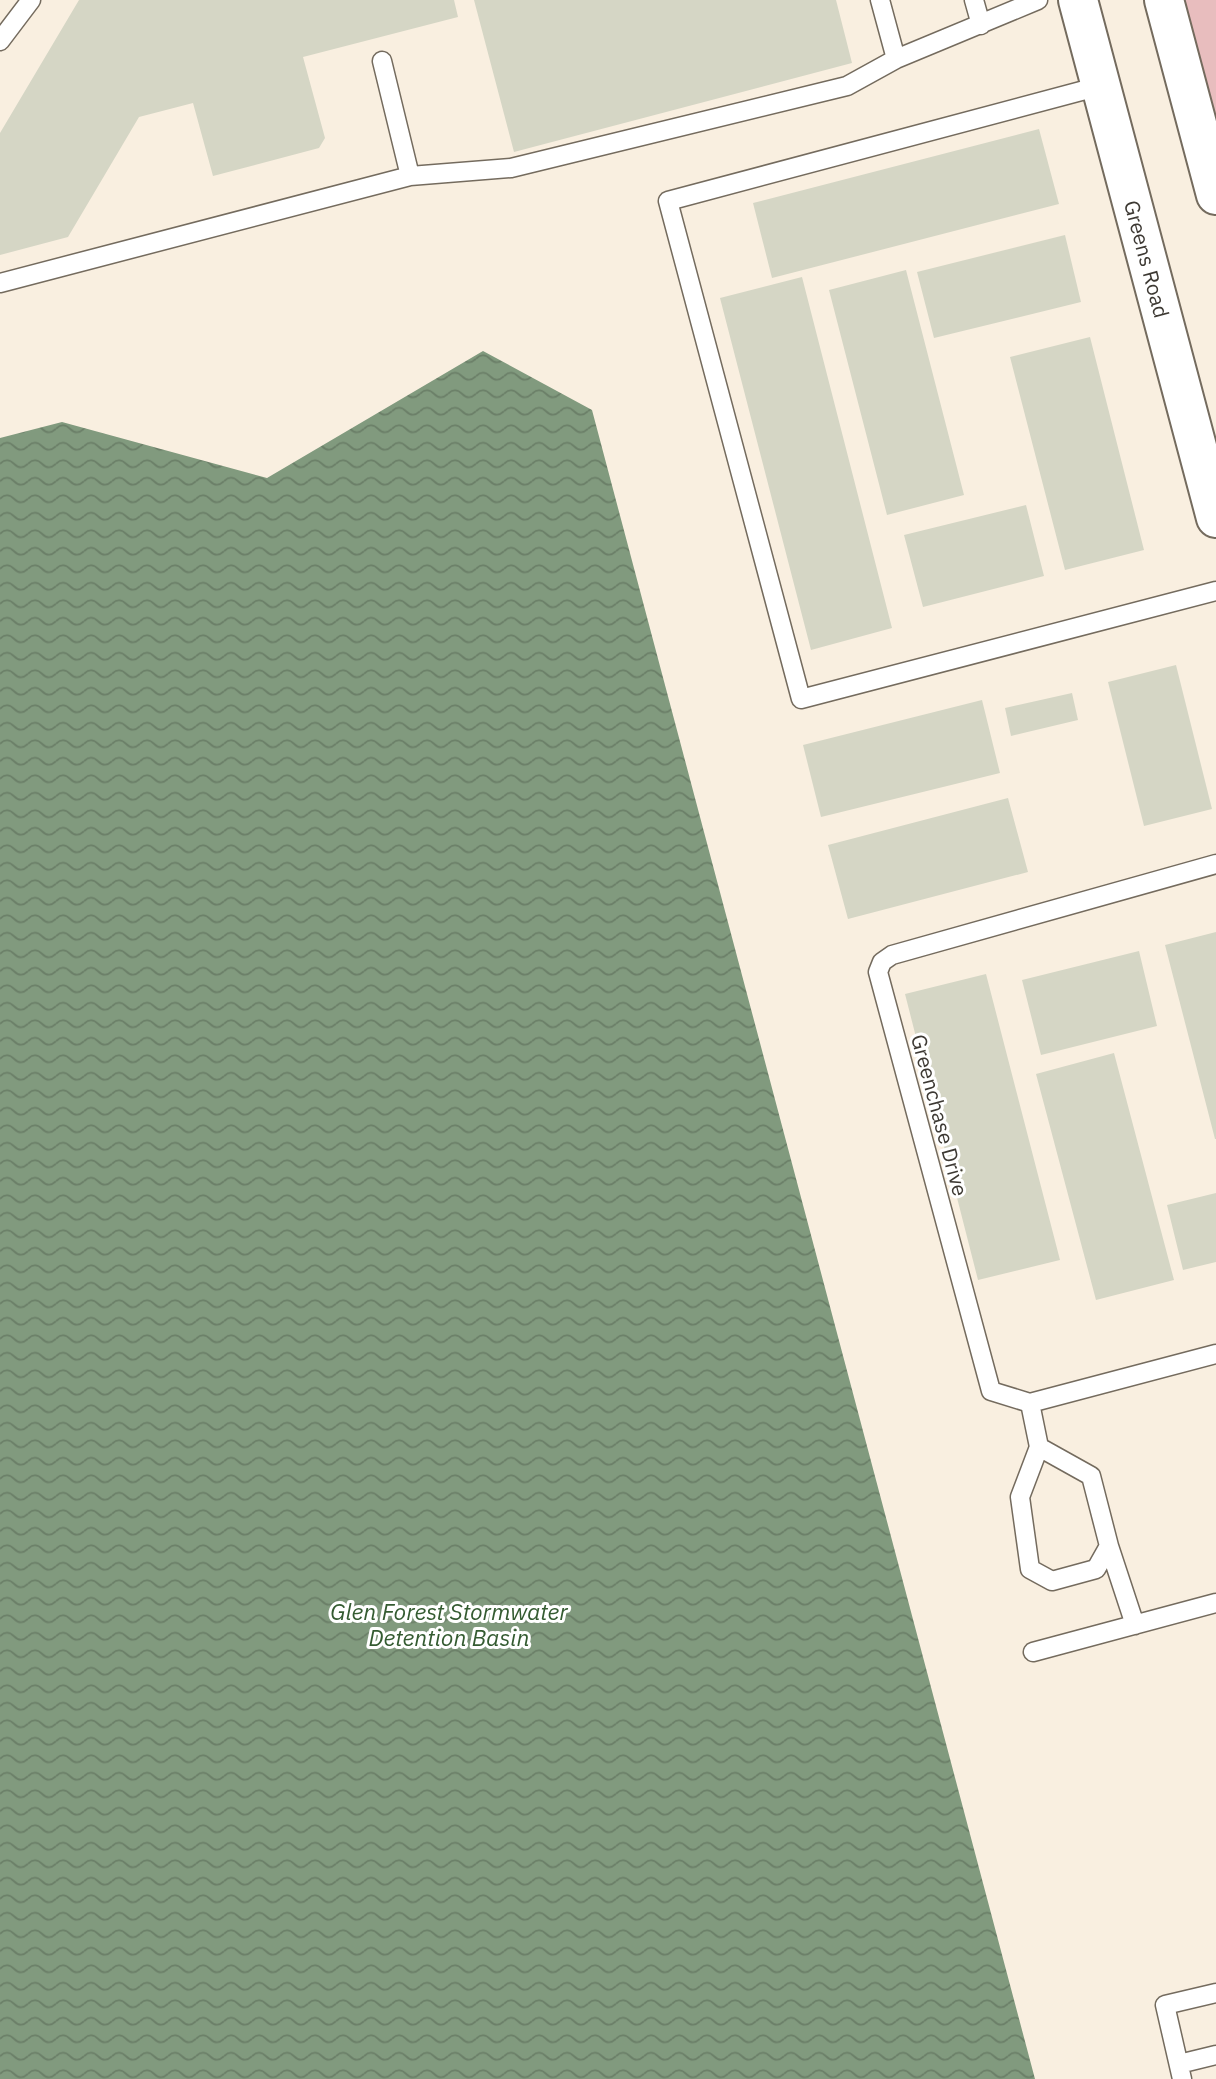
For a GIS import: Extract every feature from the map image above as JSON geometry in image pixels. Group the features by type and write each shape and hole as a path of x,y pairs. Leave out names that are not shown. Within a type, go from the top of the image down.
{"main road":[{"name":"Greens Road","path":"1078,0 1216,518"},
{"path":"1164,0 1216,195"}],"lane":[{"path":"0,41 31,0"},
{"path":"880,0 896,59"},
{"path":"974,0 981,25"},
{"path":"0,283 410,176 510,168 847,86 896,59 1038,0"},
{"path":"382,61 410,176"},
{"path":"1100,86 668,201 801,699 1216,591"},
{"name":"Greenchase Drive","path":"1030,1403 991,1391 878,972 882,962 892,955 1216,864"},
{"path":"1108,1546 1096,1569 1052,1581 1030,1569 1020,1497 1039,1447 1030,1403 1216,1354"},
{"path":"1039,1447 1091,1476 1108,1546 1135,1625"},
{"path":"1033,1652 1216,1603"},
{"path":"1216,1993 1164,2005 1180,2072 1216,2055"}],"shaded area":[{"path":"1184,0 1216,0 1216,121"}],"water":[{"name":"Glen Forest Stormwater Detention Basin","path":"483,351 592,410 1035,2079 0,2079 0,438 62,422 267,478"}],"building":[{"path":"79,0 454,0 458,17 303,57 325,138 319,148 213,176 193,103 139,117 68,237 0,255 0,133"},
{"path":"474,0 836,0 852,63 514,152"},
{"path":"1039,129 1059,204 772,278 753,203"},
{"path":"1065,235 1081,302 934,338 917,272"},
{"path":"906,270 964,495 887,515 829,290"},
{"path":"802,277 892,628 811,650 720,298"},
{"path":"1090,337 1144,550 1065,570 1010,357"},
{"path":"1026,505 1044,576 923,607 904,535"},
{"path":"1176,665 1212,809 1144,826 1108,682"},
{"path":"1072,693 1078,720 1011,736 1005,708"},
{"path":"982,700 1000,773 821,817 803,745"},
{"path":"1008,798 1028,872 848,919 828,845"},
{"path":"1216,932 1216,1139 1215,1139 1165,945"},
{"path":"1139,951 1157,1026 1041,1055 1022,980"},
{"path":"986,974 1060,1260 978,1280 905,994"},
{"path":"1114,1053 1174,1280 1096,1300 1036,1074"},
{"path":"1216,1193 1216,1262 1183,1270 1167,1205"}]}
